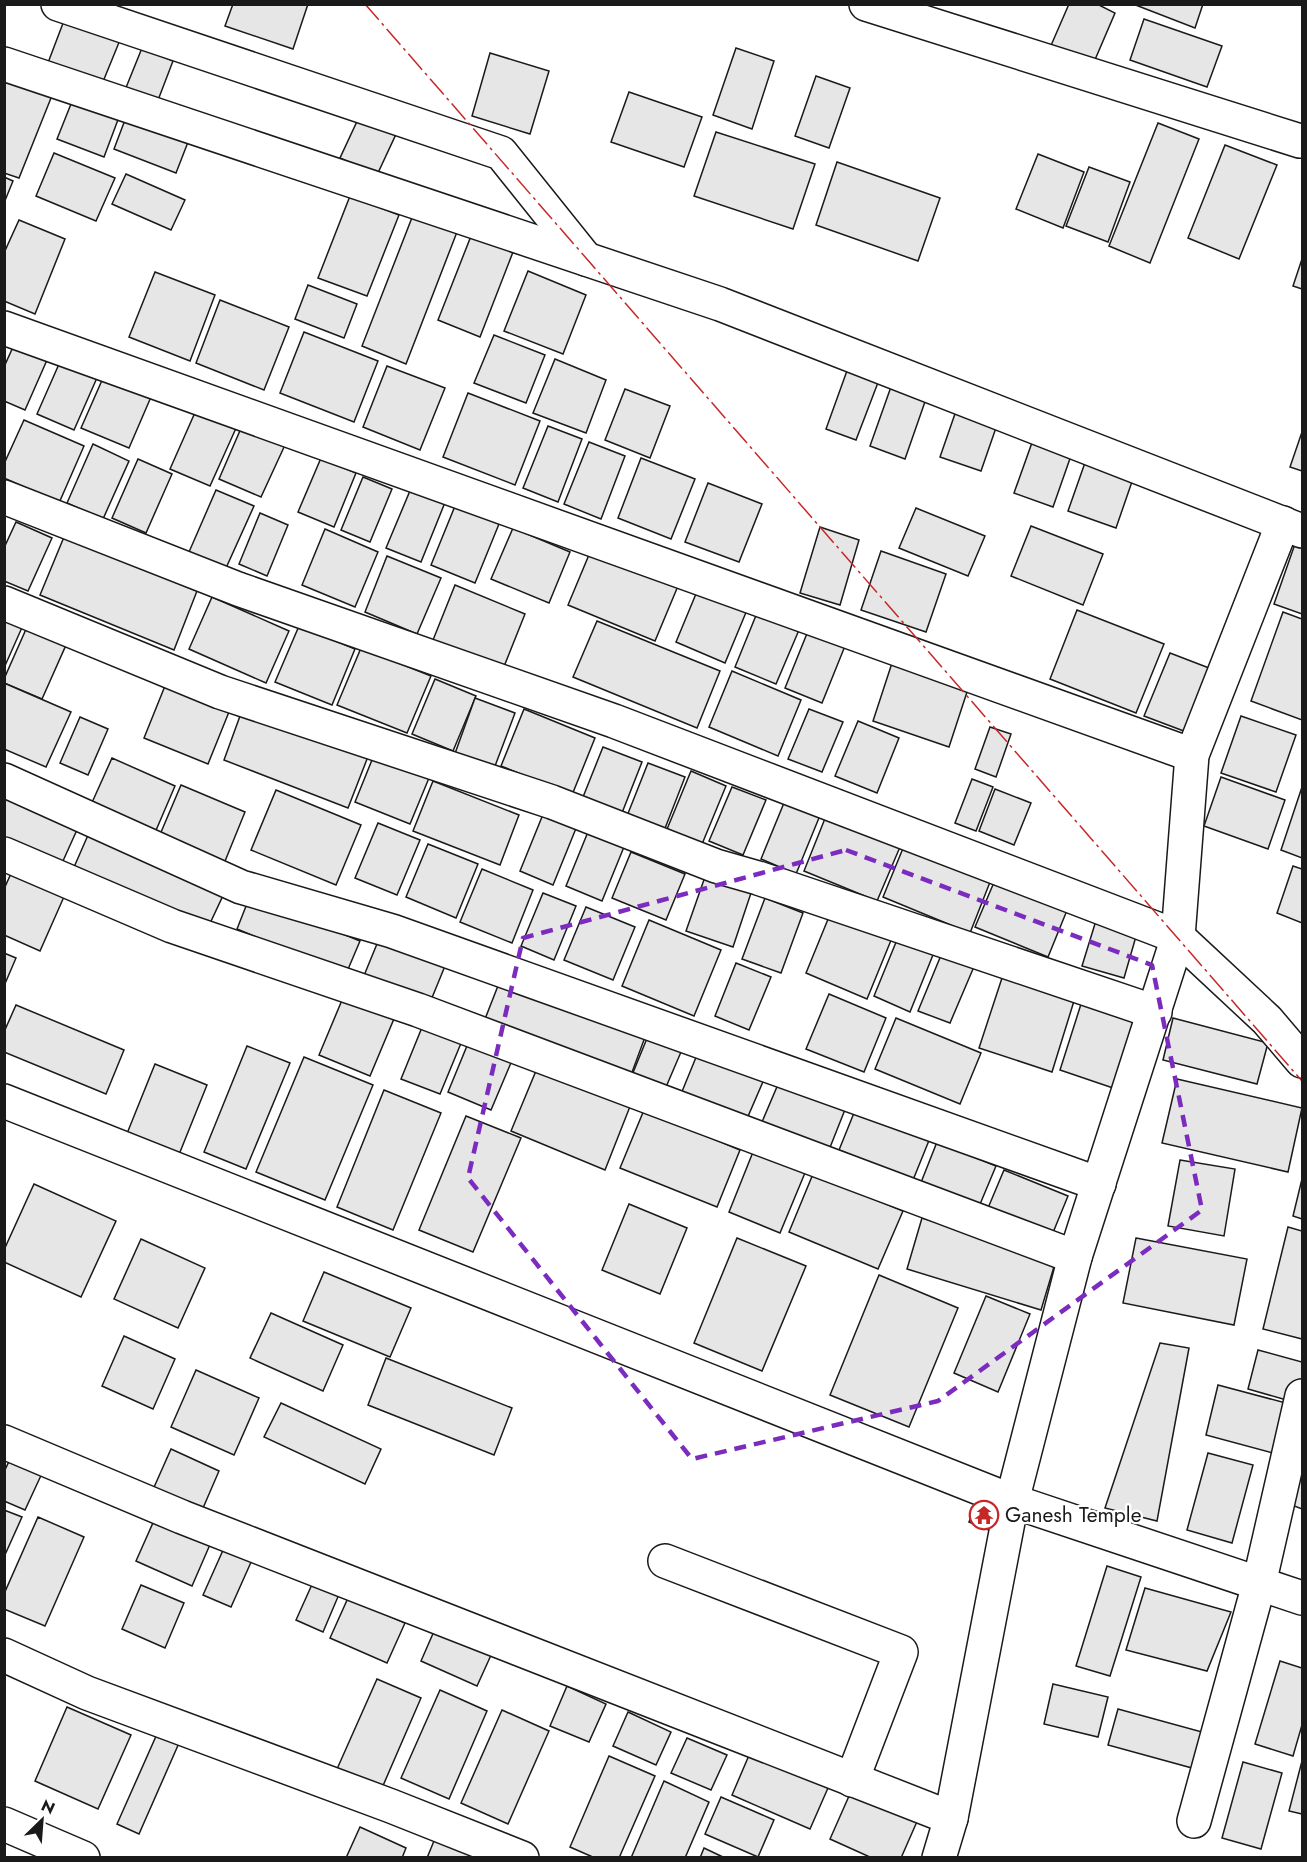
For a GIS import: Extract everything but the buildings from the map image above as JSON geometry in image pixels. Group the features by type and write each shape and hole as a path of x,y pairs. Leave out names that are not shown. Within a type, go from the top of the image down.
{"street":[{"path":"58,4 501,153 586,259"},
{"path":"866,4 939,16 1300,141"},
{"path":"4,64 720,304 1293,527 1192,755 1178,937 1075,1257 1012,1501 951,1818 939,1857"},
{"path":"4,328 1192,755"},
{"path":"4,497 238,589 614,721 1178,937 1267,1020 1302,1061"},
{"path":"4,603 220,692 552,802 716,866 758,878 1155,1012"},
{"path":"4,780 241,887 392,931 1099,1184"},
{"path":"4,855 172,926 418,1010 1075,1257"},
{"path":"4,1101 1012,1501 1302,1598"},
{"path":"1194,1821 1259,1584 1302,1396"},
{"path":"4,1442 193,1521 951,1818"},
{"path":"665,1562 901,1652 852,1780"},
{"path":"4,1655 87,1693 522,1857"},
{"path":"4,1824 83,1857"}],"highlighted area":[{"path":"846,850 1152,965 1202,1210 938,1401 692,1459 468,1178 523,938"}],"power":[{"path":"365,4 1302,1081"}],"place":[{"name":"Ganesh Temple","path":"984,1515"}]}
